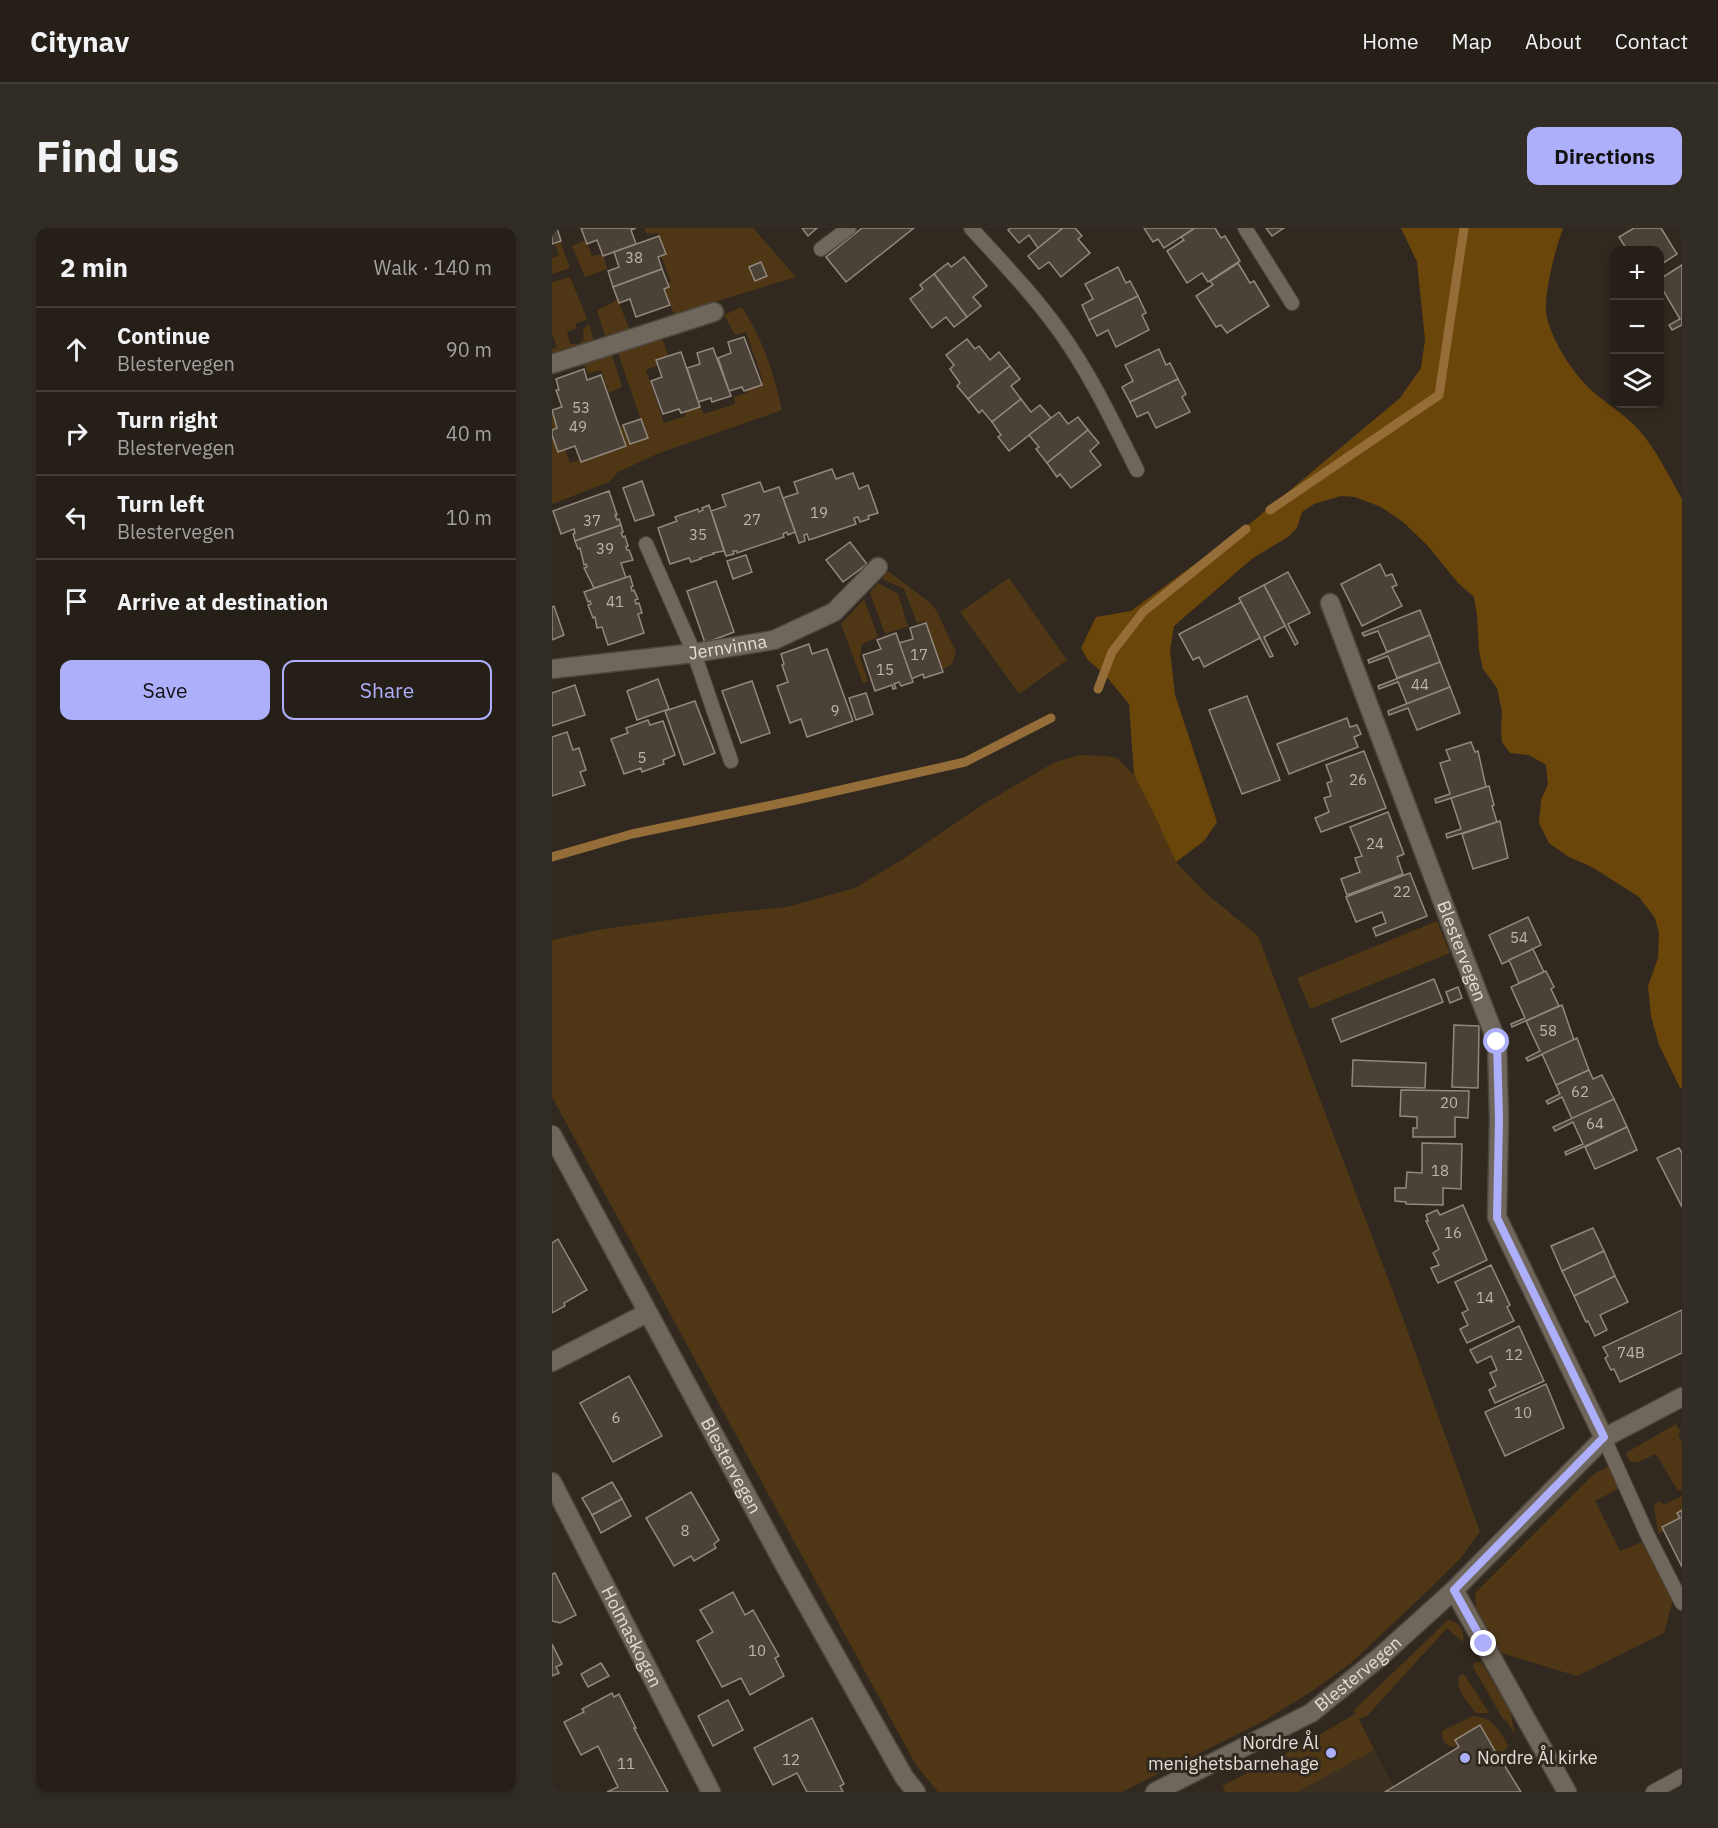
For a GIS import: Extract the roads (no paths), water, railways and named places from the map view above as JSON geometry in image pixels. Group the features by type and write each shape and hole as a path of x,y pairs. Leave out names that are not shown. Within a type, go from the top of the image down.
{"street":[{"path":"552,364 714,312"},
{"name":"Jernvinna","path":"552,669 774,640 834,612 879,567"},
{"name":"Blestervegen","path":"1330,603 1497,1042 1499,1119 1497,1218 1604,1437"},
{"name":"Blestervegen","path":"552,1135 795,1584 904,1777 916,1792"},
{"path":"552,1362 647,1313"},
{"name":"Blestervegen","path":"1155,1792 1311,1713 1381,1656 1454,1590 1604,1437 1682,1397"},
{"name":"Holmaskogen","path":"552,1482 711,1792"},
{"path":"1454,1590 1567,1792"}],"lane":[{"path":"821,249 849,228"},
{"path":"971,228 1032,295 1059,330 1090,379 1137,470"},
{"path":"1245,228 1292,303"},
{"path":"646,544 694,652 731,761"},
{"path":"1604,1437 1647,1534 1682,1603"},
{"path":"1653,1792 1682,1776"}],"waterway":[{"path":"1270,510 1439,395 1464,228"},
{"path":"1098,689 1112,652 1143,612 1246,529"},
{"path":"552,857 632,834 965,762 1051,718"}],"place":[{"name":"Nordre Ål menighetsbarnehage","path":"1331,1753"},
{"name":"Nordre Ål kirke","path":"1465,1758"}]}
